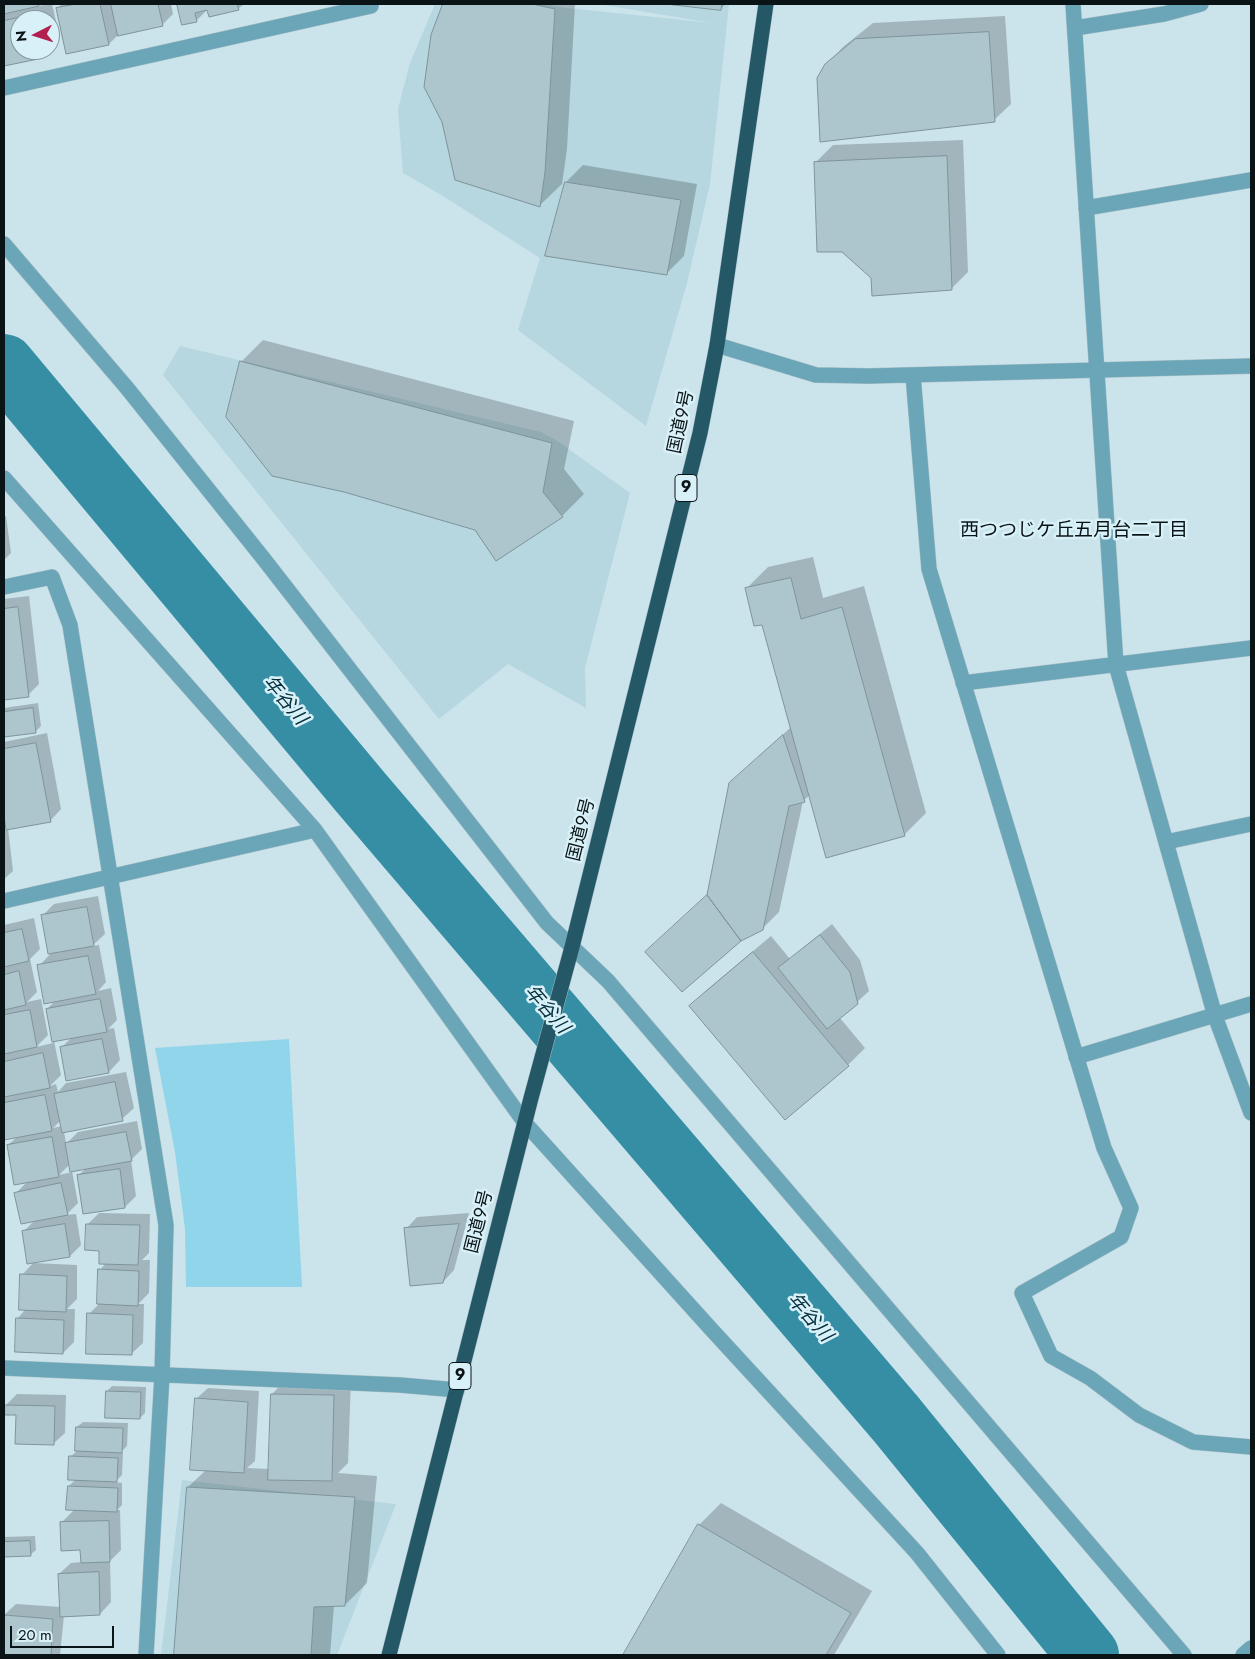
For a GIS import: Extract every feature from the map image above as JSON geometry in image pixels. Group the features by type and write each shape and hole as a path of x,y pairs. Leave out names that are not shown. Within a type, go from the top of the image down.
{"highway":[{"name":"国道9号","path":"389,1655 531,1098 568,964 700,433 717,345 766,4"}],"street":[{"path":"4,88 371,6 370,4"},
{"path":"1073,4 1116,665 1215,1016 1251,1113"},
{"path":"1075,28 1164,14 1201,4"},
{"path":"1086,208 1251,180"},
{"path":"4,244 127,388 263,558 547,923 608,981 1184,1655"},
{"path":"717,345 816,375 869,376 1251,366"},
{"path":"913,375 929,569 1104,1148 1131,1208 1121,1237 1022,1293 1052,1356 1090,1378 1138,1415 1193,1442 1251,1447"},
{"path":"4,478 315,830 525,1123 917,1553 998,1655"},
{"path":"4,587 52,577 70,625 166,1225 162,1375 146,1655"},
{"path":"963,683 1251,648"},
{"path":"1166,842 1251,824"},
{"path":"4,901 315,830"},
{"path":"1076,1057 1251,1004"},
{"path":"4,1368 400,1385 457,1390"},
{"path":"1243,1655 1251,1648"}],"shaded area":[{"path":"435,4 546,4 558,7 712,23 598,4 729,4 710,184 687,283 646,426 518,330 540,258 443,196 403,173 398,109 410,63"},
{"path":"180,346 541,432 556,440 630,493 585,668 586,708 508,664 439,719 163,375"},
{"path":"289,1039 302,1287 186,1287 185,1229 175,1152 155,1048"},
{"path":"182,1480 396,1504 337,1655 161,1655"}],"building":[{"path":"4,4 38,4 39,6 22,10 10,10 10,13 4,14"},
{"path":"77,4 100,4 109,45 66,54 60,26 60,10 56,10 56,8"},
{"path":"111,4 158,4 163,26 118,36"},
{"path":"177,4 237,4 239,10 209,17 207,10 195,13 197,22 182,25"},
{"path":"443,4 532,4 555,9 545,172 540,207 455,180 442,122 424,87 431,35"},
{"path":"666,4 722,4 721,10"},
{"path":"10,20 10,60 33,60 4,66 4,21"},
{"path":"989,32 995,122 820,142 817,78 825,64 855,39"},
{"path":"947,156 952,290 872,296 871,278 842,252 817,252 814,162"},
{"path":"565,182 681,200 667,275 545,256"},
{"path":"240,361 552,443 543,492 563,517 496,561 475,530 344,492 272,476 226,417"},
{"path":"791,578 801,619 842,607 905,836 826,858 762,625 754,626 745,588"},
{"path":"18,607 29,697 4,700 4,609"},
{"path":"33,708 36,733 4,737 4,712"},
{"path":"783,735 805,802 789,806 763,930 741,941 707,895 729,783"},
{"path":"36,743 51,822 6,830 4,816 4,749"},
{"path":"707,895 741,941 682,992 645,952"},
{"path":"87,907 94,946 48,954 41,915"},
{"path":"22,929 29,961 4,967 4,933"},
{"path":"820,935 850,972 858,1004 827,1029 778,968"},
{"path":"753,952 849,1066 785,1120 689,1006"},
{"path":"88,956 96,994 44,1004 37,965"},
{"path":"19,971 26,1005 4,1010 4,975"},
{"path":"100,999 107,1032 52,1042 46,1009"},
{"path":"30,1010 37,1047 4,1054 4,1015"},
{"path":"102,1039 109,1073 66,1081 60,1047"},
{"path":"43,1053 50,1088 4,1097 4,1062"},
{"path":"115,1082 123,1121 62,1133 54,1094"},
{"path":"45,1095 52,1131 4,1140 4,1103"},
{"path":"126,1132 132,1161 70,1172 65,1143"},
{"path":"52,1137 59,1177 14,1185 7,1145"},
{"path":"120,1169 125,1208 83,1214 77,1175"},
{"path":"61,1183 68,1215 21,1224 14,1193"},
{"path":"65,1224 70,1257 27,1264 22,1231"},
{"path":"86,1224 140,1225 138,1265 99,1264 99,1251 85,1250"},
{"path":"459,1224 443,1283 410,1286 404,1228"},
{"path":"98,1269 139,1271 138,1306 97,1304"},
{"path":"20,1274 67,1276 66,1312 19,1310"},
{"path":"87,1313 133,1315 132,1355 86,1354"},
{"path":"16,1318 64,1320 63,1354 15,1352"},
{"path":"106,1391 141,1392 140,1419 105,1418"},
{"path":"271,1394 334,1395 332,1481 268,1480"},
{"path":"195,1398 248,1402 244,1473 190,1470"},
{"path":"5,1405 55,1406 54,1445 15,1444 16,1415 5,1415"},
{"path":"76,1427 123,1428 122,1453 75,1451"},
{"path":"69,1456 118,1458 117,1482 68,1480"},
{"path":"68,1486 118,1488 117,1512 66,1510"},
{"path":"187,1487 355,1497 345,1606 314,1607 311,1655 174,1655"},
{"path":"109,1521 110,1562 81,1563 80,1550 61,1551 60,1522"},
{"path":"698,1524 851,1613 826,1655 623,1655"},
{"path":"30,1541 31,1556 4,1557 4,1542"},
{"path":"99,1572 100,1615 60,1617 58,1574"},
{"path":"4,1615 53,1619 51,1655 4,1655"}],"waterway":[{"name":"年谷川","path":"4,365 362,794 896,1419 1088,1655"}],"district":[{"name":"西つつじケ丘五月台二丁目","path":"1074,531"}]}
